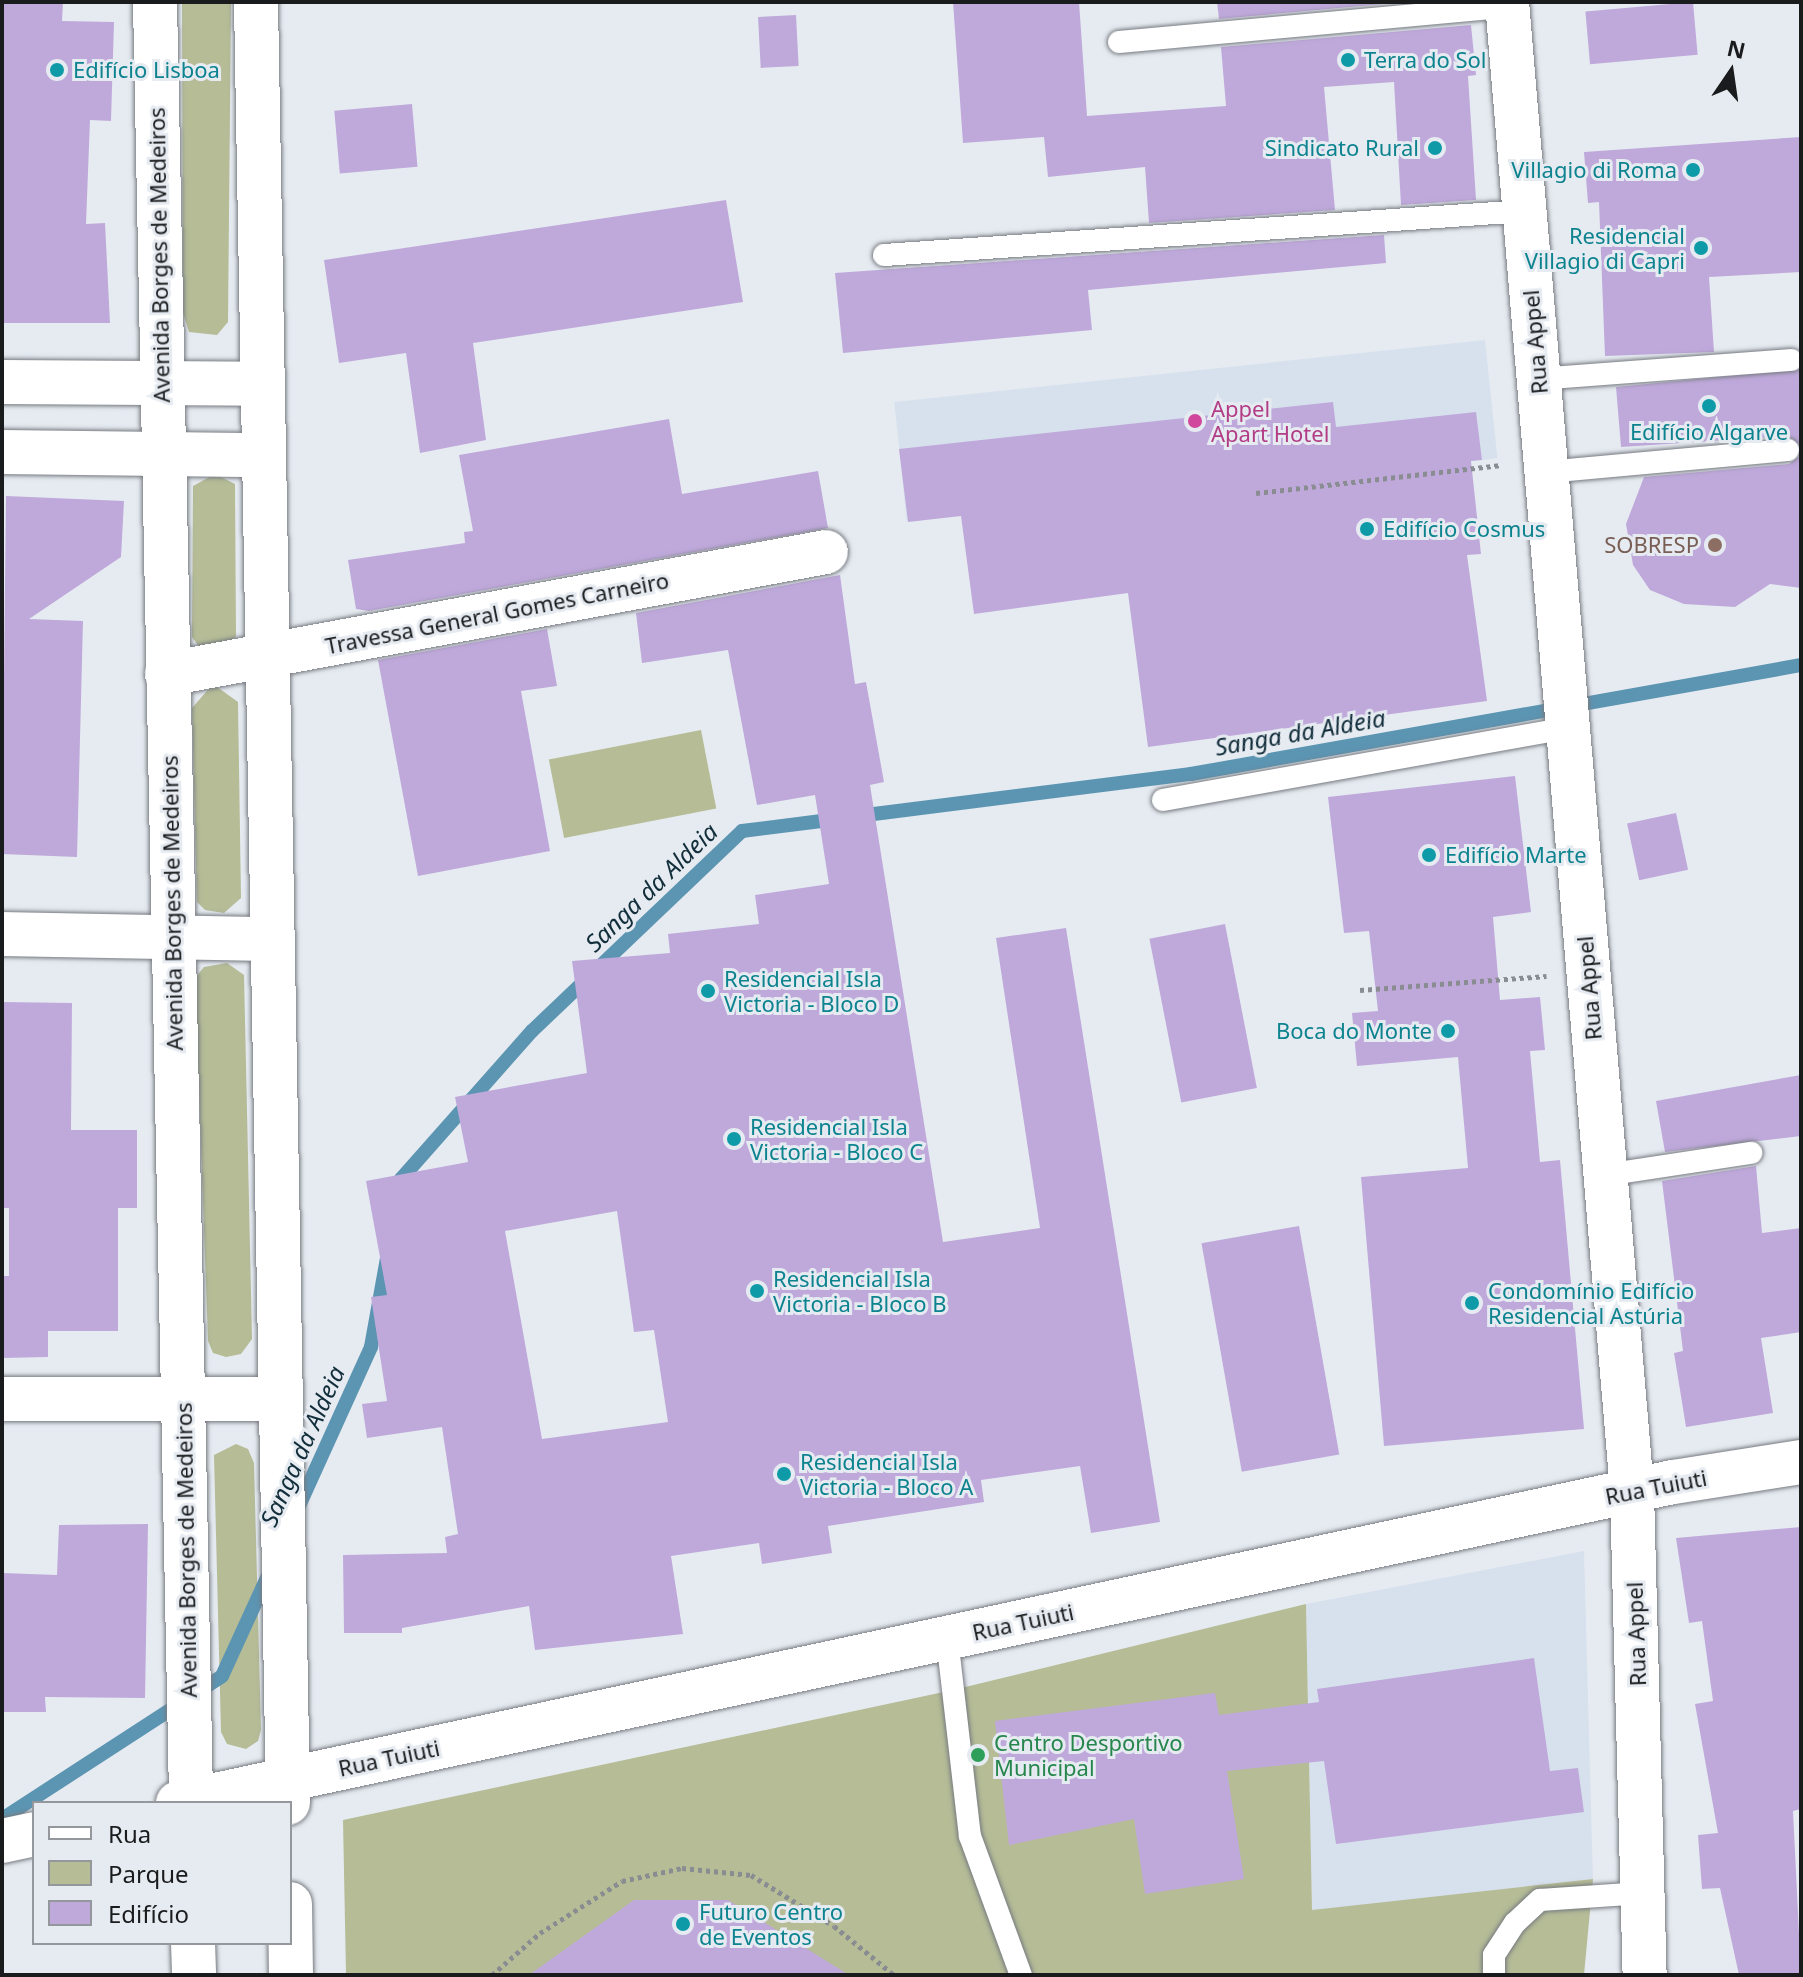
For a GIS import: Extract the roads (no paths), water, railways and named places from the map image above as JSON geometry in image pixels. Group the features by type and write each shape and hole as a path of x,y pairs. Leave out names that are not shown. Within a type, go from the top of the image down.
{"street":[{"name":"Avenida Borges de Medeiros","path":"155,2 183,1399 186,1801"},
{"path":"256,2 288,1791"},
{"name":"Rua Appel","path":"1507,4 1632,1492 1645,1975"},
{"path":"2,382 263,384"},
{"path":"2,452 264,455"},
{"name":"Travessa General Gomes Carneiro","path":"167,674 826,552"},
{"path":"2,934 273,939"},
{"path":"2,1399 281,1399"},
{"name":"Rua Tuiuti","path":"190,1801 245,1788 288,1791 947,1638 1632,1492 1801,1462"},
{"path":"2,1841 32,1834"},
{"path":"193,1945 194,1975"},
{"path":"291,1945 291,1975"}],"lane":[{"path":"1119,42 1507,4"},
{"path":"884,255 1524,211"},
{"path":"1538,379 1791,360"},
{"path":"1546,466 1788,450"},
{"path":"1163,800 1568,728"},
{"path":"1605,1175 1751,1153"},
{"path":"947,1638 970,1836 1021,1975"},
{"path":"1494,1975 1494,1955 1515,1923 1540,1900 1643,1893"}],"waterway":[{"name":"Sanga da Aldeia","path":"858,816 1191,774 1801,665"},
{"name":"Sanga da Aldeia","path":"399,1190 401,1179 532,1031 742,831 837,819"},
{"name":"Sanga da Aldeia","path":"298,1508 371,1347 387,1258"},
{"name":"Sanga da Aldeia","path":"2,1819 222,1676 270,1571"}],"place":[{"name":"Terra do Sol","path":"1348,60"},
{"name":"Edifício Lisboa","path":"57,70"},
{"name":"Sindicato Rural","path":"1435,148"},
{"name":"Villagio di Roma","path":"1693,170"},
{"name":"Residencial Villagio di Capri","path":"1701,248"},
{"name":"Edifício Algarve","path":"1709,406"},
{"name":"Appel Apart Hotel","path":"1195,421"},
{"name":"Edifício Cosmus","path":"1367,529"},
{"name":"SOBRESP","path":"1715,545"},
{"name":"Edifício Marte","path":"1429,855"},
{"name":"Residencial Isla Victoria - Bloco D","path":"708,991"},
{"name":"Boca do Monte","path":"1448,1031"},
{"name":"Residencial Isla Victoria - Bloco C","path":"734,1139"},
{"name":"Residencial Isla Victoria - Bloco B","path":"757,1291"},
{"name":"Condomínio Edifício Residencial Astúria","path":"1472,1303"},
{"name":"Residencial Isla Victoria - Bloco A","path":"784,1474"},
{"name":"Centro Desportivo Municipal","path":"978,1755"},
{"name":"Futuro Centro de Eventos","path":"683,1924"}]}
